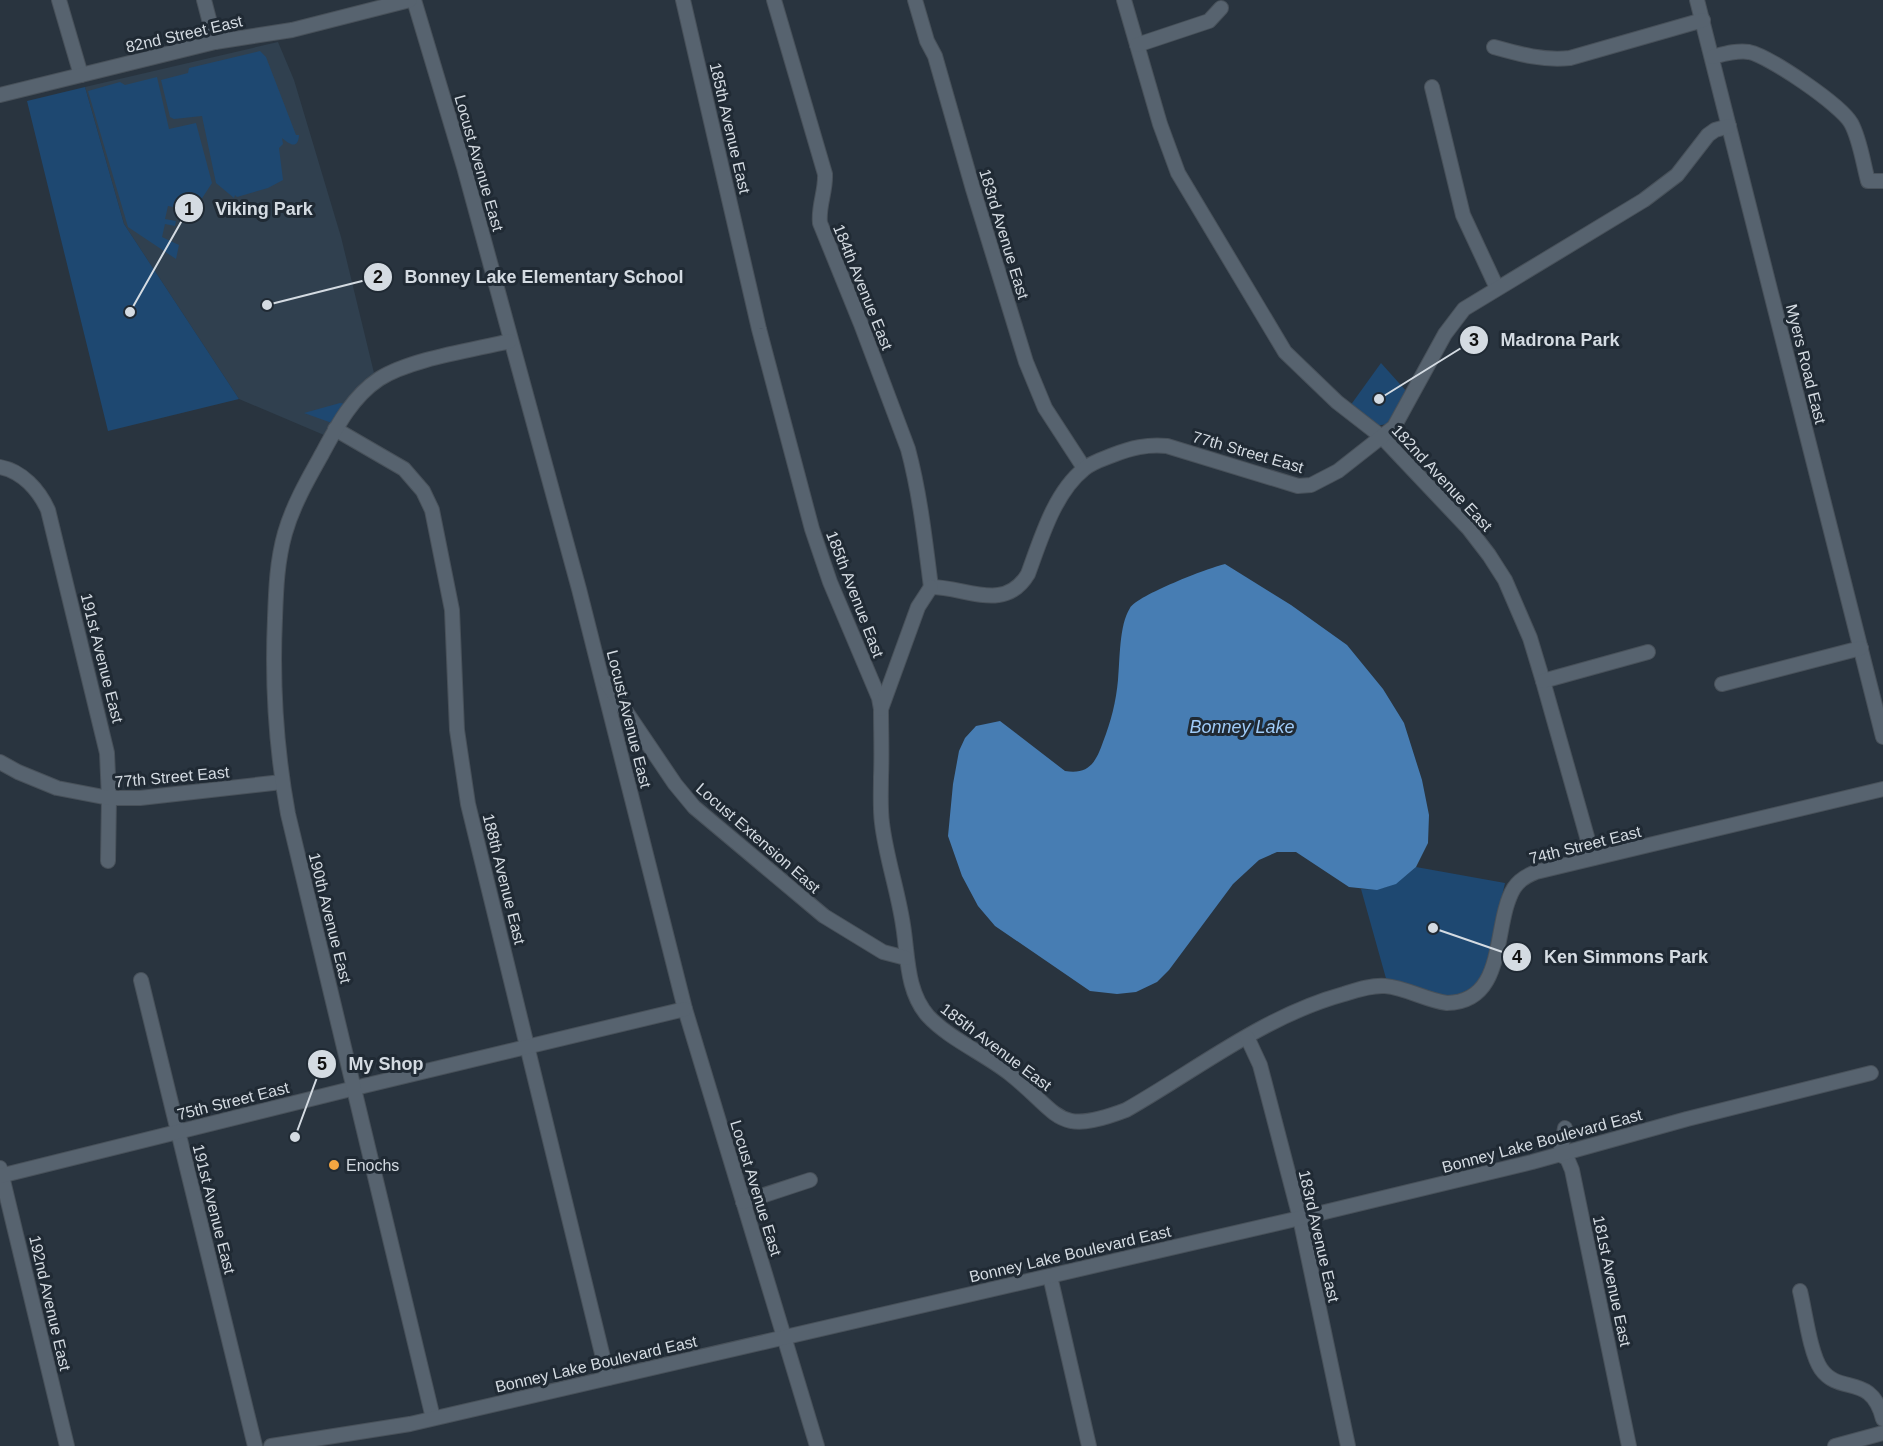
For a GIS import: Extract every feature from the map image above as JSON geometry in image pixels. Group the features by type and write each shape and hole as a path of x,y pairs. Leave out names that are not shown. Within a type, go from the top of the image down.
{"street":[{"path":"59,0 81,75"},
{"path":"204,0 215,42"},
{"name":"82nd Street East","path":"0,95 215,42 292,30 412,0"},
{"name":"Locust Avenue East","path":"412,0 464,166 602,676 685,1009 816,1446"},
{"name":"185th Avenue East","path":"683,0 759,329 812,529 821,560 881,709 882,822 904,928 906,958 920,1006 928,1016 1009,1073 1050,1109"},
{"name":"184th Avenue East","path":"774,0 825,174 825,191 819,209 820,223 904,440 920,497 931,587"},
{"name":"183rd Avenue East","path":"915,0 1026,362 1045,408 1084,468"},
{"name":"182nd Avenue East","path":"1124,0 1160,124 1178,173 1285,352 1337,402 1382,437 1469,529 1505,580 1543,681 1593,858"},
{"name":"Myers Road East","path":"1697,0 1883,737"},
{"path":"1137,45 1209,21 1221,8"},
{"path":"1494,47 1553,60 1570,58 1703,20"},
{"path":"1712,57 1741,51 1757,54 1773,62 1836,107 1846,116 1853,128 1868,181 1883,182"},
{"path":"1432,87 1463,214 1497,288"},
{"name":"77th Street East","path":"931,587 945,587 989,596 1008,594 1018,588 1028,574 1061,496 1068,486 1084,468 1138,446 1167,446 1284,482 1306,486 1318,483 1338,471 1394,427 1444,334 1457,316 1471,304 1653,195 1677,175 1708,135 1715,130 1729,126"},
{"name":"190th Avenue East","path":"433,1418 295,845 282,782 273,703 273,655 279,561 293,509 341,419 369,387 398,369 510,341"},
{"name":"188th Avenue East","path":"335,429 404,469 423,490 432,510 452,610 457,730 464,779 608,1378"},
{"name":"191st Avenue East","path":"0,467 21,476 41,496 48,510 105,745 109,798 108,861"},
{"path":"881,709 918,607 931,587"},
{"path":"1722,684 1861,648"},
{"path":"1543,681 1648,652"},
{"name":"Locust Extension East","path":"602,676 675,784 694,807 824,916 883,952 906,958"},
{"name":"77th Street East","path":"0,762 57,788 109,798 140,798 282,782"},
{"name":"74th Street East","path":"1050,1109 1066,1121 1090,1122 1107,1117 1142,1101 1273,1021 1323,1000 1371,987 1402,989 1446,1004 1467,999 1478,991 1489,977 1509,900 1518,883 1536,872 1883,789"},
{"name":"191st Avenue East","path":"141,980 255,1446"},
{"name":"75th Street East","path":"1,1173 685,1009"},
{"name":"183rd Avenue East","path":"1247,1037 1260,1065 1300,1218 1348,1446"},
{"name":"Bonney Lake Boulevard East","path":"271,1446 342,1436 433,1418 1300,1218 1560,1155 1687,1119 1871,1073"},
{"path":"1560,1155 1565,1128"},
{"name":"181st Avenue East","path":"1560,1155 1567,1158 1572,1170 1629,1446"},
{"name":"192nd Avenue East","path":"1,1173 67,1446"},
{"path":"743,1202 810,1180"},
{"path":"1050,1276 1089,1446"},
{"path":"1800,1291 1815,1354 1822,1371 1870,1393 1883,1419"},
{"path":"1835,1446 1883,1433"},
{"path":"342,1436 357,1446"}],"shaded area":[{"path":"278,42 294,80 341,237 374,373 350,397 324,435 239,399 124,224 85,87"},
{"path":"260,51 266,57 296,135 299,135 297,143 294,144 282,138 283,144 279,148 283,180 268,188 237,197 235,195 234,198 216,183 202,116 174,119 170,117 161,80 188,73 189,68"},
{"path":"157,77 169,129 196,123 212,183 195,211 168,206 165,219 176,221 175,226 165,224 162,237 179,245 176,259 128,227 88,91 120,82 125,85"},
{"path":"85,87 124,224 239,399 108,431 27,101"},
{"path":"1381,363 1407,392 1387,424 1376,426 1350,406"},
{"path":"340,403 346,404 332,423 304,413"},
{"path":"1416,867 1505,883 1484,973 1474,985 1464,992 1440,996 1387,982 1361,889 1378,889 1391,885"}],"water":[{"name":"Bonney Lake","path":"1225,564 1291,605 1347,645 1383,689 1404,723 1422,780 1429,815 1428,843 1416,867 1396,884 1377,890 1349,887 1296,852 1277,852 1259,860 1233,884 1169,970 1157,982 1136,992 1117,994 1090,991 995,926 978,906 962,876 948,836 959,751 965,738 976,726 1000,721 1065,771 1086,769 1097,756 1111,719 1117,688 1122,633 1130,608 1159,589"}],"place":[{"name":"Bonney Lake Elementary School","path":"267,305"},
{"name":"Viking Park","path":"130,312"},
{"name":"Madrona Park","path":"1379,399"},
{"name":"Ken Simmons Park","path":"1433,928"},
{"name":"My Shop","path":"295,1137"},
{"name":"Enochs","path":"334,1165"}]}
